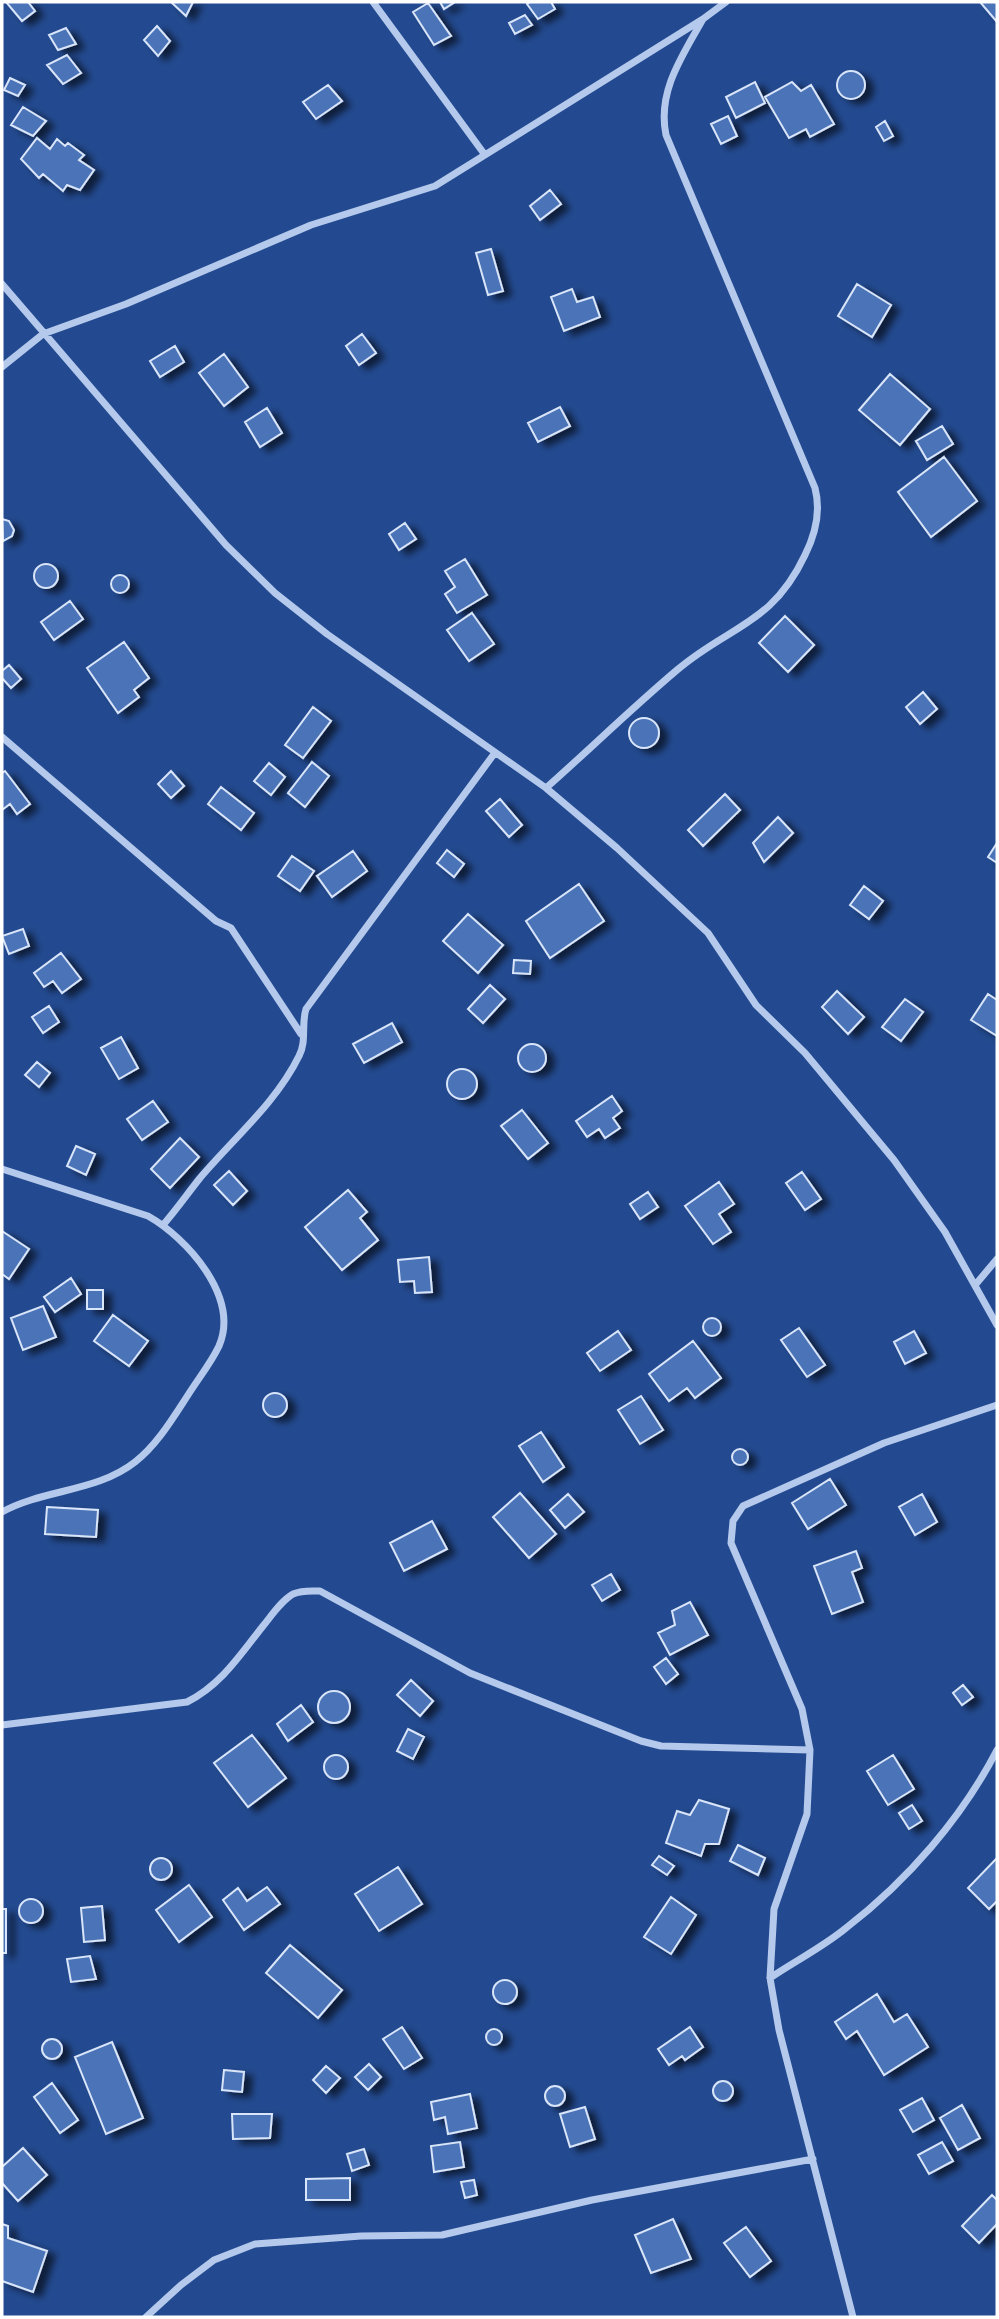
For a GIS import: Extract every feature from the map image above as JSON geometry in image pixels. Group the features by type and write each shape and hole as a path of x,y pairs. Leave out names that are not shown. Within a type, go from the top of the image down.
{"street":[{"path":"373,2 485,155"},
{"path":"2,367 43,334 127,304 311,225 413,195 456,175 726,2"},
{"path":"546,788 676,671 766,611 787,590 815,527 820,505 666,135 662,115 666,90 703,19"},
{"path":"2,284 226,545 275,593 327,634 546,788 617,848 708,933 756,1005 805,1053 894,1160 945,1232 997,1325"},
{"path":"2,737 216,921 231,928 304,1038"},
{"path":"163,1225 200,1178 256,1117 300,1056 306,1009 494,754"},
{"path":"2,1169 148,1216 163,1225 187,1245 212,1279 223,1318 220,1344 170,1422 136,1461 104,1480 25,1499 2,1512"},
{"path":"976,1284 997,1259"},
{"path":"853,2317 779,2030 770,1978 774,1909 807,1814 810,1750 802,1709 731,1543 733,1521 743,1506 884,1443 997,1405"},
{"path":"2,1725 187,1702 205,1693 221,1679 277,1608 292,1595 303,1590 320,1591 470,1673 641,1741 661,1746 810,1750"},
{"path":"770,1978 845,1930 894,1889 951,1822 997,1750"},
{"path":"146,2317 214,2260 255,2244 462,2232 592,2200 813,2159"}],"building":[{"path":"6,2 28,2 35,11 22,21"},
{"path":"171,2 193,2 186,16"},
{"path":"440,2 455,2 444,9"},
{"path":"551,2 555,9 538,19 527,4"},
{"path":"980,2 997,2 997,22"},
{"path":"428,3 451,36 434,45 413,12"},
{"path":"525,15 532,25 515,34 509,23"},
{"path":"157,26 170,41 158,56 144,40"},
{"path":"66,28 76,44 58,50 49,35"},
{"path":"67,55 81,73 63,84 47,65"},
{"path":"851,71 861,75 865,85 861,95 851,99 841,95 837,85 841,75"},
{"path":"10,78 25,85 18,96 4,90"},
{"path":"755,82 765,103 736,118 726,97"},
{"path":"792,82 801,91 811,85 834,124 810,137 806,129 789,138 765,97"},
{"path":"328,85 342,101 316,119 303,102"},
{"path":"23,107 46,121 33,136 11,125"},
{"path":"728,116 737,136 721,144 711,124"},
{"path":"885,121 893,136 884,141 876,127"},
{"path":"37,138 50,149 57,139 65,146 68,143 84,155 79,160 94,170 80,190 67,185 63,191 43,174 39,178 21,159"},
{"path":"550,190 561,204 540,220 530,206"},
{"path":"491,249 503,291 488,295 476,253"},
{"path":"857,284 891,305 872,337 838,316"},
{"path":"572,289 577,302 593,297 600,317 564,331 551,297"},
{"path":"362,334 376,353 359,365 346,346"},
{"path":"175,346 184,362 160,377 150,361"},
{"path":"224,354 248,387 224,406 199,373"},
{"path":"890,374 930,409 900,445 859,410"},
{"path":"560,407 570,426 538,442 528,423"},
{"path":"267,408 282,433 260,447 245,422"},
{"path":"942,426 953,444 927,460 916,441"},
{"path":"944,457 977,501 931,537 898,492"},
{"path":"2,519 9,521 14,530 12,536 3,541"},
{"path":"405,523 416,539 399,550 389,534"},
{"path":"465,559 487,595 457,613 445,594 455,587 445,571"},
{"path":"41,564 51,564 58,571 58,581 51,588 41,588 34,581 34,571"},
{"path":"116,575 124,575 129,584 127,591 116,593 111,588 111,580"},
{"path":"70,601 83,619 54,640 41,622"},
{"path":"472,613 494,644 469,661 447,630"},
{"path":"785,616 814,645 788,672 759,643"},
{"path":"124,642 149,678 134,690 139,697 118,713 87,668"},
{"path":"9,665 21,679 11,688 2,678 2,671"},
{"path":"923,692 937,709 920,724 906,707"},
{"path":"313,707 331,721 303,758 285,745"},
{"path":"644,718 654,723 659,733 654,743 644,748 634,743 629,733 634,723"},
{"path":"312,762 329,776 305,807 288,793"},
{"path":"269,763 285,777 271,795 254,781"},
{"path":"5,771 30,804 17,814 10,804 2,810 2,773"},
{"path":"171,771 184,786 171,798 158,784"},
{"path":"221,787 254,813 241,830 208,804"},
{"path":"725,794 740,810 703,846 688,830"},
{"path":"500,799 522,825 509,837 486,811"},
{"path":"778,817 793,833 764,862 753,843"},
{"path":"997,843 997,863 988,857"},
{"path":"447,850 464,864 454,877 437,863"},
{"path":"353,851 367,871 332,897 317,876"},
{"path":"292,856 314,871 300,891 278,876"},
{"path":"579,884 604,921 550,958 526,921"},
{"path":"864,886 883,901 869,919 850,905"},
{"path":"468,914 503,945 478,973 443,941"},
{"path":"23,929 29,946 9,954 2,936"},
{"path":"61,953 81,979 62,993 53,981 44,987 34,973"},
{"path":"514,960 531,961 530,974 513,973"},
{"path":"490,985 505,999 483,1023 468,1009"},
{"path":"837,991 864,1017 848,1034 822,1007"},
{"path":"988,994 997,1000 997,1036 971,1020"},
{"path":"905,999 923,1012 901,1041 882,1027"},
{"path":"49,1006 59,1022 43,1033 32,1017"},
{"path":"392,1023 402,1042 364,1063 353,1044"},
{"path":"121,1037 138,1068 119,1079 101,1048"},
{"path":"532,1044 542,1048 546,1058 542,1068 532,1072 522,1068 518,1058 522,1048"},
{"path":"37,1062 50,1073 39,1087 25,1075"},
{"path":"462,1069 473,1073 477,1084 473,1095 462,1099 451,1095 447,1084 451,1073"},
{"path":"612,1096 622,1111 613,1118 620,1128 605,1138 599,1129 587,1137 576,1121"},
{"path":"153,1101 168,1122 142,1140 127,1119"},
{"path":"522,1110 548,1143 528,1159 501,1126"},
{"path":"180,1138 199,1157 170,1188 151,1169"},
{"path":"76,1146 95,1154 86,1175 67,1166"},
{"path":"229,1171 247,1191 233,1205 214,1185"},
{"path":"802,1172 821,1199 805,1210 786,1183"},
{"path":"719,1182 734,1204 719,1214 731,1232 713,1244 685,1206"},
{"path":"348,1190 367,1212 360,1218 378,1240 342,1270 305,1227"},
{"path":"648,1192 658,1207 640,1219 630,1204"},
{"path":"2,1231 29,1249 9,1279 2,1274"},
{"path":"429,1257 432,1292 415,1293 414,1281 400,1282 398,1260"},
{"path":"71,1278 81,1294 55,1312 44,1297"},
{"path":"87,1290 103,1290 103,1309 87,1309"},
{"path":"43,1306 56,1337 23,1350 11,1318"},
{"path":"113,1315 148,1341 129,1366 94,1341"},
{"path":"712,1318 718,1321 721,1327 718,1333 712,1336 706,1333 703,1327 706,1321"},
{"path":"799,1328 825,1365 807,1377 781,1340"},
{"path":"618,1331 631,1350 600,1371 587,1353"},
{"path":"914,1331 926,1353 905,1364 894,1342"},
{"path":"693,1341 721,1378 695,1398 687,1388 669,1401 649,1374"},
{"path":"275,1393 286,1400 287,1405 280,1416 275,1417 264,1410 263,1405 270,1394"},
{"path":"641,1396 663,1430 640,1444 618,1410"},
{"path":"541,1432 564,1467 543,1482 519,1446"},
{"path":"737,1449 743,1449 748,1457 746,1463 737,1465 732,1460 732,1454"},
{"path":"830,1479 846,1505 808,1529 792,1503"},
{"path":"520,1493 556,1534 529,1558 493,1517"},
{"path":"568,1494 584,1512 565,1528 550,1510"},
{"path":"922,1494 937,1522 915,1535 899,1507"},
{"path":"47,1507 98,1510 96,1537 45,1534"},
{"path":"432,1521 447,1549 404,1571 390,1543"},
{"path":"856,1551 862,1568 852,1572 863,1602 832,1614 814,1566"},
{"path":"611,1574 620,1590 602,1601 592,1585"},
{"path":"690,1602 708,1635 670,1655 658,1633 675,1625 672,1611"},
{"path":"666,1658 678,1674 666,1684 654,1667"},
{"path":"411,1680 433,1701 420,1716 397,1695"},
{"path":"963,1685 973,1697 962,1705 953,1693"},
{"path":"334,1691 345,1696 350,1707 345,1718 334,1723 323,1718 318,1707 323,1696"},
{"path":"301,1705 313,1722 288,1741 277,1724"},
{"path":"408,1729 424,1737 413,1759 397,1751"},
{"path":"252,1735 286,1778 248,1807 214,1763"},
{"path":"336,1755 344,1759 348,1767 344,1775 336,1779 328,1775 324,1767 328,1759"},
{"path":"893,1755 914,1789 888,1805 867,1771"},
{"path":"699,1800 729,1809 719,1844 705,1844 701,1856 666,1843 677,1811 690,1815"},
{"path":"912,1805 922,1821 909,1829 899,1813"},
{"path":"738,1845 765,1858 758,1875 730,1861"},
{"path":"659,1856 674,1866 667,1875 652,1865"},
{"path":"161,1858 171,1865 172,1869 165,1879 161,1880 151,1873 150,1869 157,1859"},
{"path":"997,1858 997,1901 989,1909 968,1888"},
{"path":"398,1867 422,1904 379,1931 355,1894"},
{"path":"189,1885 212,1917 179,1942 156,1910"},
{"path":"267,1887 280,1904 244,1930 223,1900 238,1888 247,1901"},
{"path":"671,1897 696,1915 671,1954 644,1937"},
{"path":"31,1899 42,1906 43,1911 36,1922 31,1923 20,1916 19,1911 26,1900"},
{"path":"102,1906 105,1940 84,1942 81,1908"},
{"path":"2,1909 6,1909 6,1953 2,1953"},
{"path":"290,1945 342,1990 318,2018 266,1973"},
{"path":"90,1956 96,1979 71,1982 67,1959"},
{"path":"500,1980 510,1980 517,1987 517,1997 510,2004 500,2004 493,1997 493,1987"},
{"path":"877,1994 894,2022 907,2014 928,2047 884,2075 857,2031 846,2039 835,2022"},
{"path":"402,2027 422,2058 404,2069 383,2039"},
{"path":"690,2027 703,2047 685,2060 682,2056 669,2065 658,2049"},
{"path":"494,2029 502,2037 494,2045 486,2037"},
{"path":"48,2039 56,2039 62,2049 56,2059 48,2059 42,2053 42,2045"},
{"path":"112,2042 143,2118 106,2134 75,2057"},
{"path":"369,2064 381,2077 368,2090 355,2077"},
{"path":"326,2066 340,2078 326,2093 313,2080"},
{"path":"224,2070 244,2072 242,2092 222,2090"},
{"path":"723,2081 730,2084 733,2091 730,2098 723,2101 716,2098 713,2091 716,2084"},
{"path":"52,2083 78,2120 60,2133 34,2097"},
{"path":"555,2086 562,2089 565,2096 562,2103 555,2106 548,2103 545,2096 548,2089"},
{"path":"470,2094 477,2128 448,2134 445,2117 434,2120 431,2102"},
{"path":"922,2098 934,2120 913,2132 900,2110"},
{"path":"962,2105 980,2138 958,2150 940,2118"},
{"path":"585,2107 595,2139 570,2147 560,2114"},
{"path":"232,2114 272,2114 270,2138 233,2139"},
{"path":"460,2142 464,2167 434,2172 431,2146"},
{"path":"942,2142 953,2161 929,2174 918,2155"},
{"path":"23,2148 47,2175 18,2201 2,2183 2,2167"},
{"path":"364,2149 369,2165 352,2171 347,2154"},
{"path":"350,2178 350,2200 306,2200 306,2179"},
{"path":"474,2180 477,2195 465,2198 461,2182"},
{"path":"992,2195 997,2200 997,2224 979,2243 962,2226"},
{"path":"673,2219 691,2259 651,2273 635,2235"},
{"path":"2,2224 8,2226 8,2238 47,2251 33,2292 2,2281"},
{"path":"746,2227 771,2261 750,2277 724,2243"}]}
